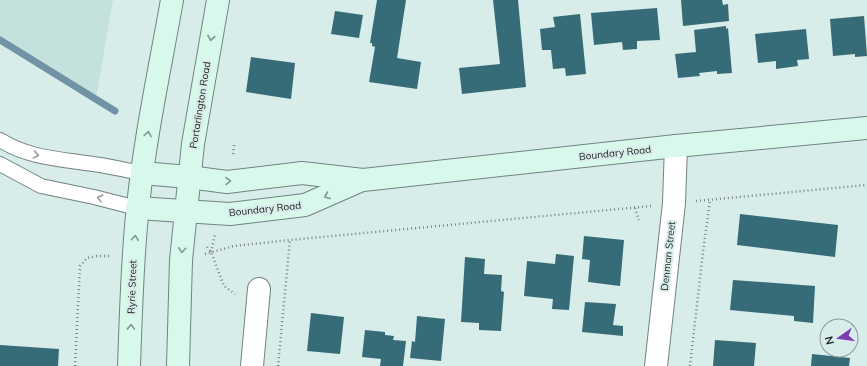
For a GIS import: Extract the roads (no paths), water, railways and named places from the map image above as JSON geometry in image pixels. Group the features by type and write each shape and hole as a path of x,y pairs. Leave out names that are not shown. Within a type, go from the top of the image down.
{"main road":[{"path":"137,208 172,0"},
{"name":"Portarlington Road","path":"186,211 193,144 218,0"},
{"name":"Boundary Road","path":"142,173 227,182 302,173 363,180 676,146 867,128"},
{"name":"Boundary Road","path":"137,208 230,214 305,205 363,180"},
{"name":"Ryrie Street","path":"129,366 137,208"},
{"path":"178,366 181,260 186,211"}],"street":[{"name":"Denman Street","path":"656,366 674,203 676,146"},
{"path":"252,366 259,289"}],"lane":[{"path":"0,140 12,148 36,155 142,173"},
{"path":"0,164 41,186 137,208"}],"waterway":[{"path":"0,40 115,111"}]}
